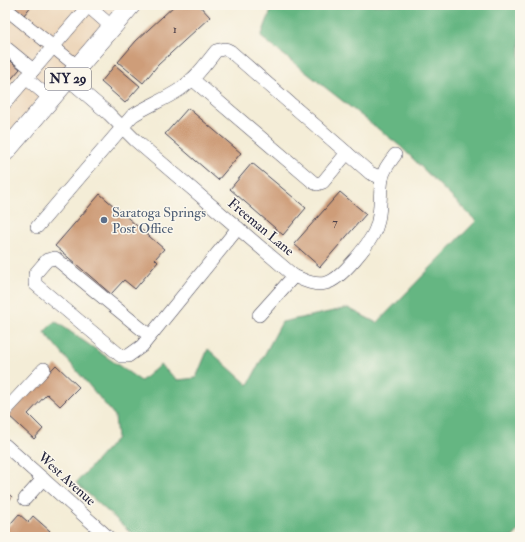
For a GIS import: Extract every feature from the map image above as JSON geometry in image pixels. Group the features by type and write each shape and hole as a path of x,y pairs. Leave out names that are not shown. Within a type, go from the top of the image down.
{"highway":[{"name":"NY 29","path":"5,152 131,5"}],"street":[{"path":"5,103 89,5 112,27"},
{"name":"Freeman Lane","path":"5,8 53,47 73,73 109,114 135,140 294,276 303,280 325,284 336,279 370,241 376,228 380,213 382,178 395,155"},
{"path":"5,47 51,99"},
{"path":"37,227 132,116 179,90 192,79 216,51 222,49 227,49 370,173 382,178"},
{"path":"192,79 317,184 323,182 347,153"},
{"path":"150,336 55,258 47,260 35,274 34,284 121,356 128,356 142,346 238,228"},
{"path":"259,315 294,276"},
{"path":"5,411 44,369"},
{"name":"West Avenue","path":"5,445 108,537"},
{"path":"25,499 43,479"}],"shaded area":[{"path":"5,5 118,5 5,139"}],"green space":[{"path":"273,5 520,5 520,529 513,537 136,537 76,483 117,438 115,416 44,332 55,321 141,381 160,365 178,380 196,378 208,349 248,385 282,322 348,308 377,323 476,221 400,146 261,37"}],"building":[{"path":"12,5 32,5 24,15"},
{"path":"175,5 199,5 210,17 158,65 143,83 118,62 136,41"},
{"path":"5,56 20,69 5,86"},
{"path":"115,65 140,86 125,103 101,82"},
{"path":"188,108 241,153 218,180 165,134"},
{"path":"252,163 306,208 283,235 230,189"},
{"path":"340,192 366,214 320,267 294,244"},
{"name":"Saratoga Springs Post Office","path":"100,194 164,249 155,259 158,262 135,289 124,280 111,294 55,246"},
{"path":"56,365 79,387 60,406 47,394 28,414 43,429 34,439 8,415"},
{"path":"5,491 12,497 5,505"},
{"path":"19,514 28,522 33,516 50,531 46,535 48,537 5,537 5,530"}],"place":[{"name":"Saratoga Springs Post Office","path":"104,220"}]}
